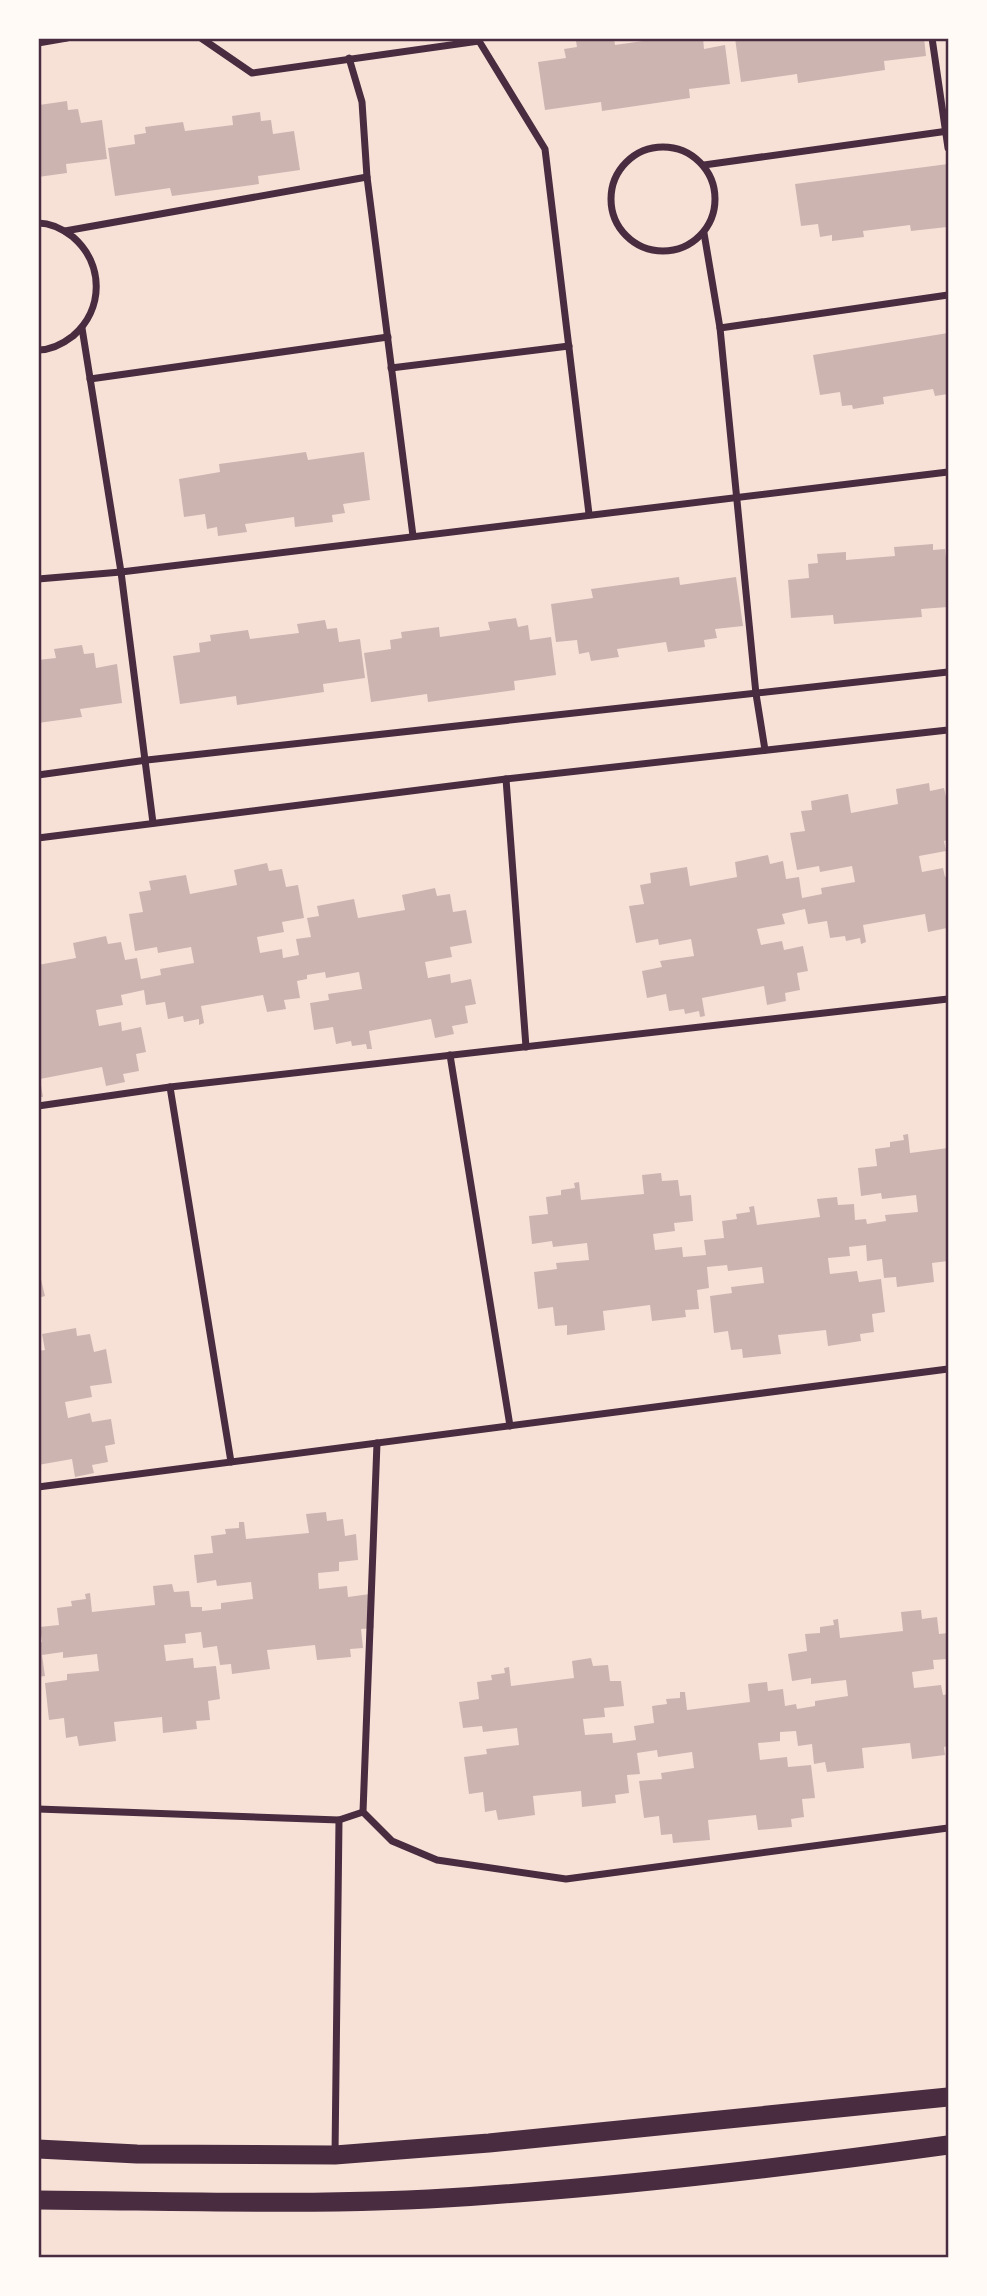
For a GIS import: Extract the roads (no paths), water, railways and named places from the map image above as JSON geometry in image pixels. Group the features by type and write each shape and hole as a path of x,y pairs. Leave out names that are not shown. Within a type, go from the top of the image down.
{"highway":[{"path":"38,2149 137,2154 335,2155 502,2142 948,2096"},
{"path":"38,2200 306,2203 488,2196 789,2167 948,2145"}],"street":[{"path":"38,43 67,38"},
{"path":"201,38 252,73 480,40 545,149 589,514"},
{"path":"932,38 948,148"},
{"path":"349,58 362,102 367,177 413,536"},
{"path":"704,164 947,131"},
{"path":"672,146 690,153 704,164 713,181 716,198 713,216 704,233 692,243 677,249 660,251 644,248 629,239 612,212 614,179 623,165 637,153 654,147 672,146"},
{"path":"65,231 367,177"},
{"path":"38,223 65,231 82,246 93,265 97,287 94,309 82,328 65,342 38,350"},
{"path":"704,233 720,328 756,694 765,750"},
{"path":"720,328 948,295"},
{"path":"82,328 121,572 153,823"},
{"path":"90,379 388,337"},
{"path":"391,368 569,346"},
{"path":"38,579 121,572 948,472"},
{"path":"38,775 146,760 948,672"},
{"path":"38,838 506,779 948,730"},
{"path":"506,779 526,1047"},
{"path":"38,1106 170,1087 948,999"},
{"path":"450,1055 510,1426"},
{"path":"170,1087 231,1462"},
{"path":"38,1487 948,1369"},
{"path":"377,1443 363,1812 391,1841 437,1860 566,1879 948,1828"},
{"path":"38,1809 339,1820 363,1812"},
{"path":"335,2155 339,1820"}]}
